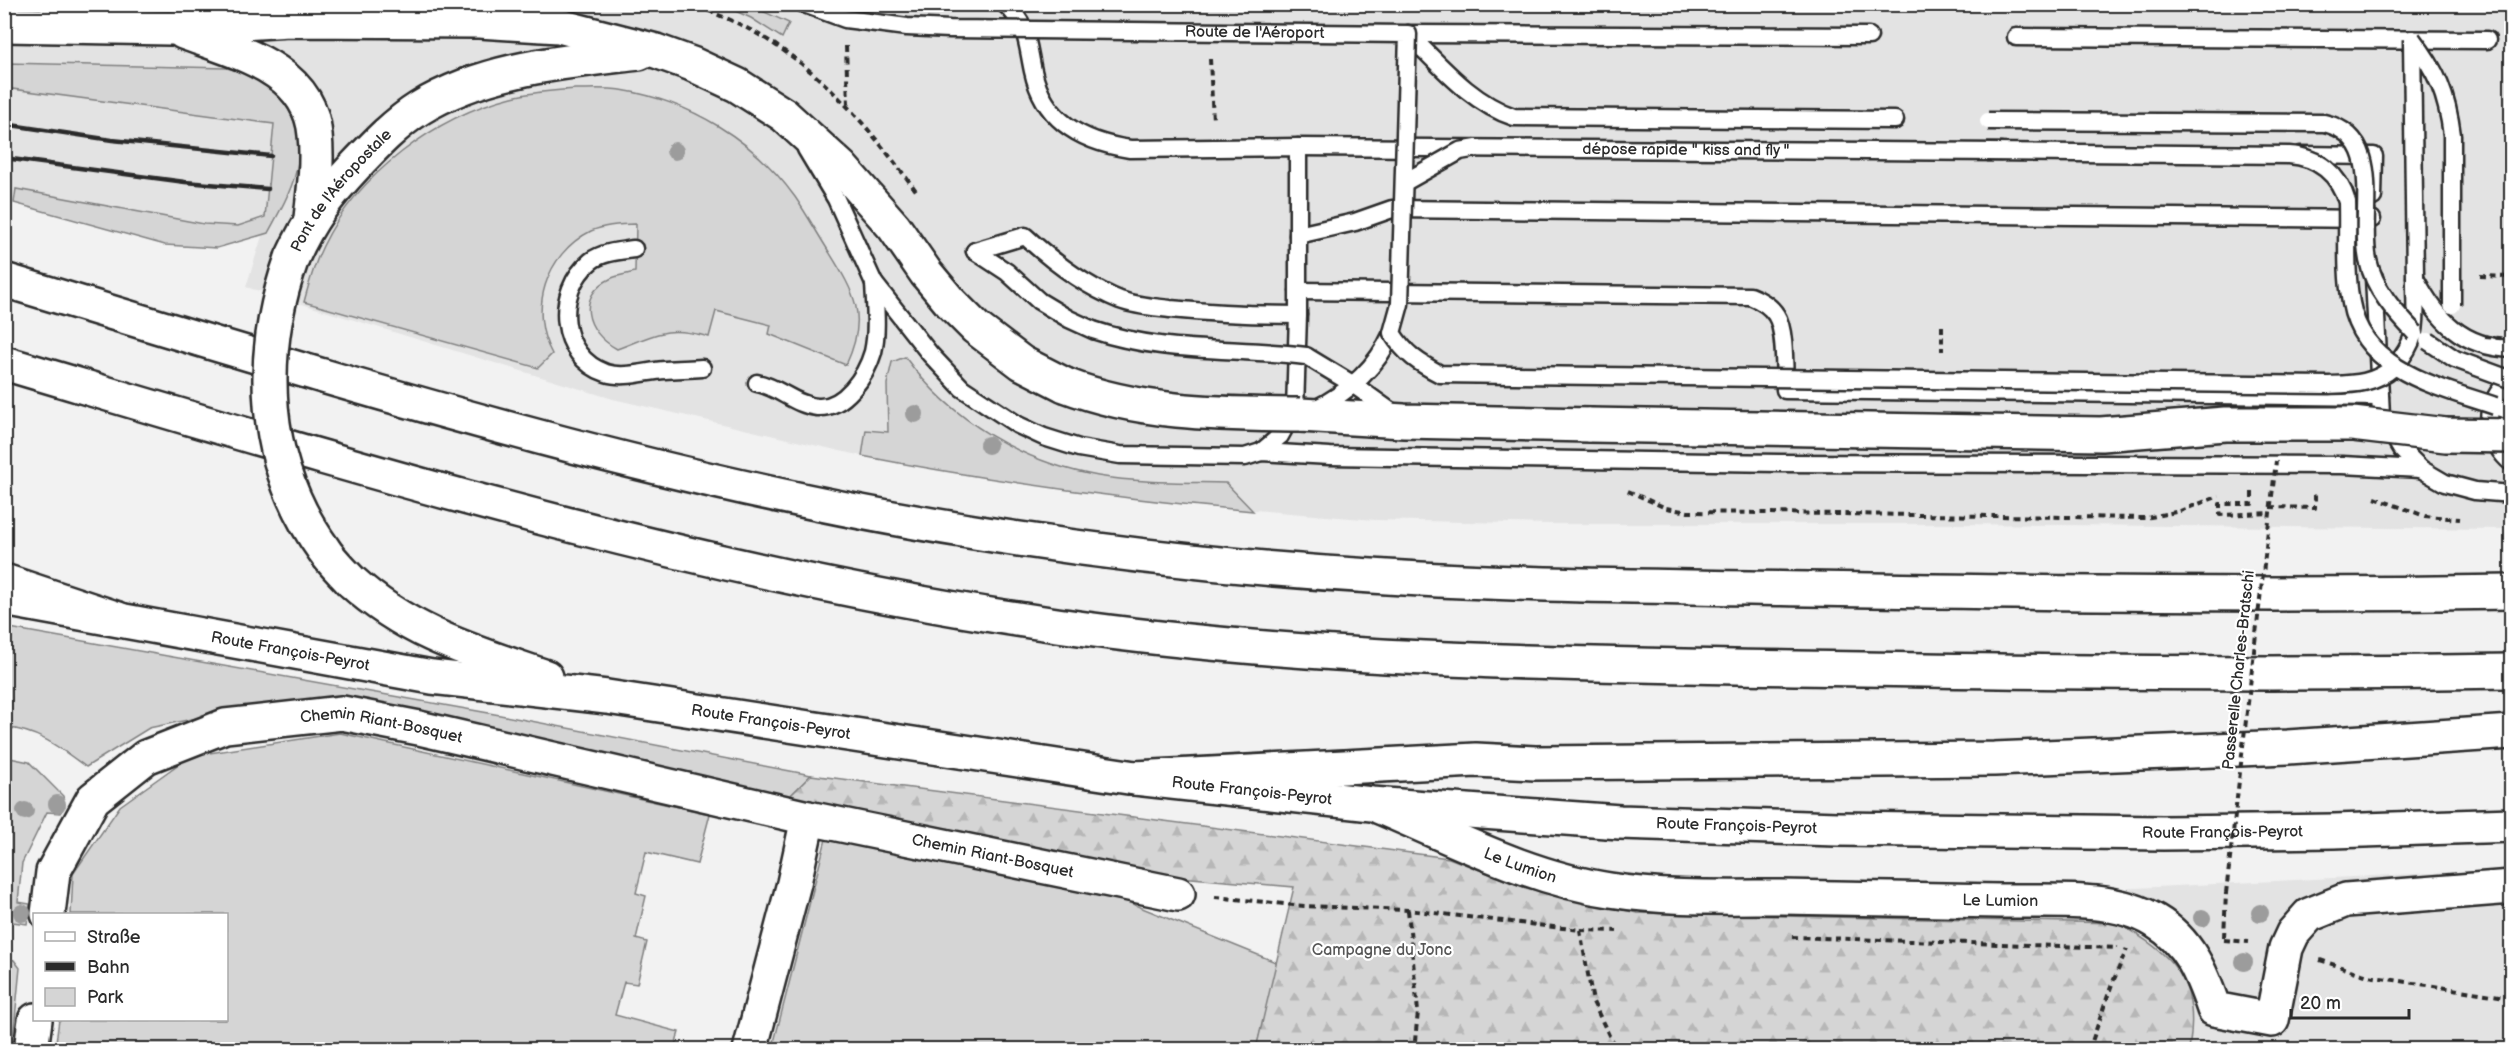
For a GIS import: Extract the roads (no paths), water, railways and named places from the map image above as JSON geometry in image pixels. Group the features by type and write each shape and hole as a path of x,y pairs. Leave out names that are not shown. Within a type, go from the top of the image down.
{"main road":[{"path":"4,25 170,28 289,20 479,21 559,26 656,51 692,64 737,85 784,115 841,167 894,227 926,273 951,303 976,328 1022,363 1065,385 1094,396 1146,407 1209,413 1404,421 2101,434 2225,424 2352,424 2446,435 2508,419"},
{"path":"170,28 255,59 277,71 304,98 311,114 315,135 311,218"},
{"name":"Pont de l'Aéropostale","path":"607,697 457,647 421,631 371,600 351,581 324,550 302,513 279,454 272,421 269,355 274,318 292,258 311,218 337,186 391,130 420,108 455,90 488,79 541,66 656,51"},
{"path":"4,280 360,386 654,466 879,515 966,531 1174,559 1387,577 1599,585 2016,592 2511,592"},
{"path":"4,363 350,465 635,542 853,591 1062,626 1168,638 1354,654 1594,665 2032,671 2511,671"},
{"path":"4,581 118,619"},
{"name":"Route François-Peyrot","path":"4,599 432,677 607,697 1135,778 1372,804 1620,822 1837,829 2174,832 2334,831 2511,825"},
{"name":"Chemin Riant-Bosquet","path":"48,913 53,872 93,799 146,757 225,726 342,713 430,730 808,818 1178,894"},
{"path":"1135,778 1476,760 1535,763 1994,759 2288,747 2511,732"},
{"name":"Le Lumion","path":"1372,804 1533,871 1573,883 1610,890 1675,897 1894,898 2088,903 2129,909 2155,921 2183,944 2199,969 2214,1009 2272,1020 2286,948 2293,933 2309,915 2346,900 2511,887"},
{"path":"750,1050 794,883 808,818"},
{"path":"31,1050 35,1021"}],"lane":[{"path":"488,4 559,26"},
{"name":"Route de l'Aéroport","path":"804,4 853,20 907,27 962,30 1869,36"},
{"path":"1005,4 1023,25 1033,72 1044,100 1071,130 1104,145 1130,149 1298,147 2374,156 2372,219 2381,415 2401,449 2421,470 2445,483 2475,491 2511,494"},
{"path":"1408,34 1454,79 1490,107 1514,117 1895,120"},
{"path":"1300,415 1328,403 1354,384 1376,362 1392,333 1400,304 1408,34"},
{"path":"2016,37 2487,40"},
{"path":"2412,39 2415,278 2422,337"},
{"path":"2412,39 2431,63 2442,87 2449,111 2452,135 2452,305 2454,316 2460,327 2477,344"},
{"path":"784,115 836,198 874,283 930,354 962,388 1018,425 1044,437 1079,448 1120,455 1245,457 1261,452 1341,456 1756,463 2342,465 2421,470"},
{"path":"1988,121 2313,122 2335,125 2356,140 2363,156 2366,239 2372,269 2384,296 2396,313 2422,337 2455,359 2511,378 2495,394 2487,415 2490,434 2511,463"},
{"path":"1261,452 1280,436 1295,409 1299,291 1298,147"},
{"name":"dépose rapide \" kiss and fly \"","path":"1405,182 1460,152 1477,148 1894,151"},
{"path":"1987,152 2289,155 2317,162 2337,179 2347,202 2351,303 2356,321 2369,345 2394,367 2508,419"},
{"path":"1298,236 1355,222 1392,209 2372,219"},
{"path":"1298,315 1187,311 1135,304 1102,292 1077,277 1025,236 975,251 1007,272 1039,301 1093,330 1133,342 1167,347 1306,356 1354,384 1404,421"},
{"path":"634,249 607,253 592,261 579,273 570,288 565,303 566,322 571,339 592,367 613,375 702,368"},
{"path":"2415,278 2425,297 2444,321 2461,336 2477,344 2511,349"},
{"path":"758,383 768,385 800,403 817,407 830,406 842,399 864,372 872,354 876,319 874,283"},
{"path":"1299,291 1750,296 1768,306 1777,316 1781,327 1785,390 2380,397"},
{"path":"1392,333 1401,348 1417,362 1440,374 2329,386 2366,384 2385,374 2394,367 2411,346 2444,321 2452,305"}],"railway":[{"path":"4,124 112,140 271,156"},
{"path":"4,158 185,182 268,189"}],"park label":[{"name":"Campagne du Jonc","path":"1382,950"}]}
